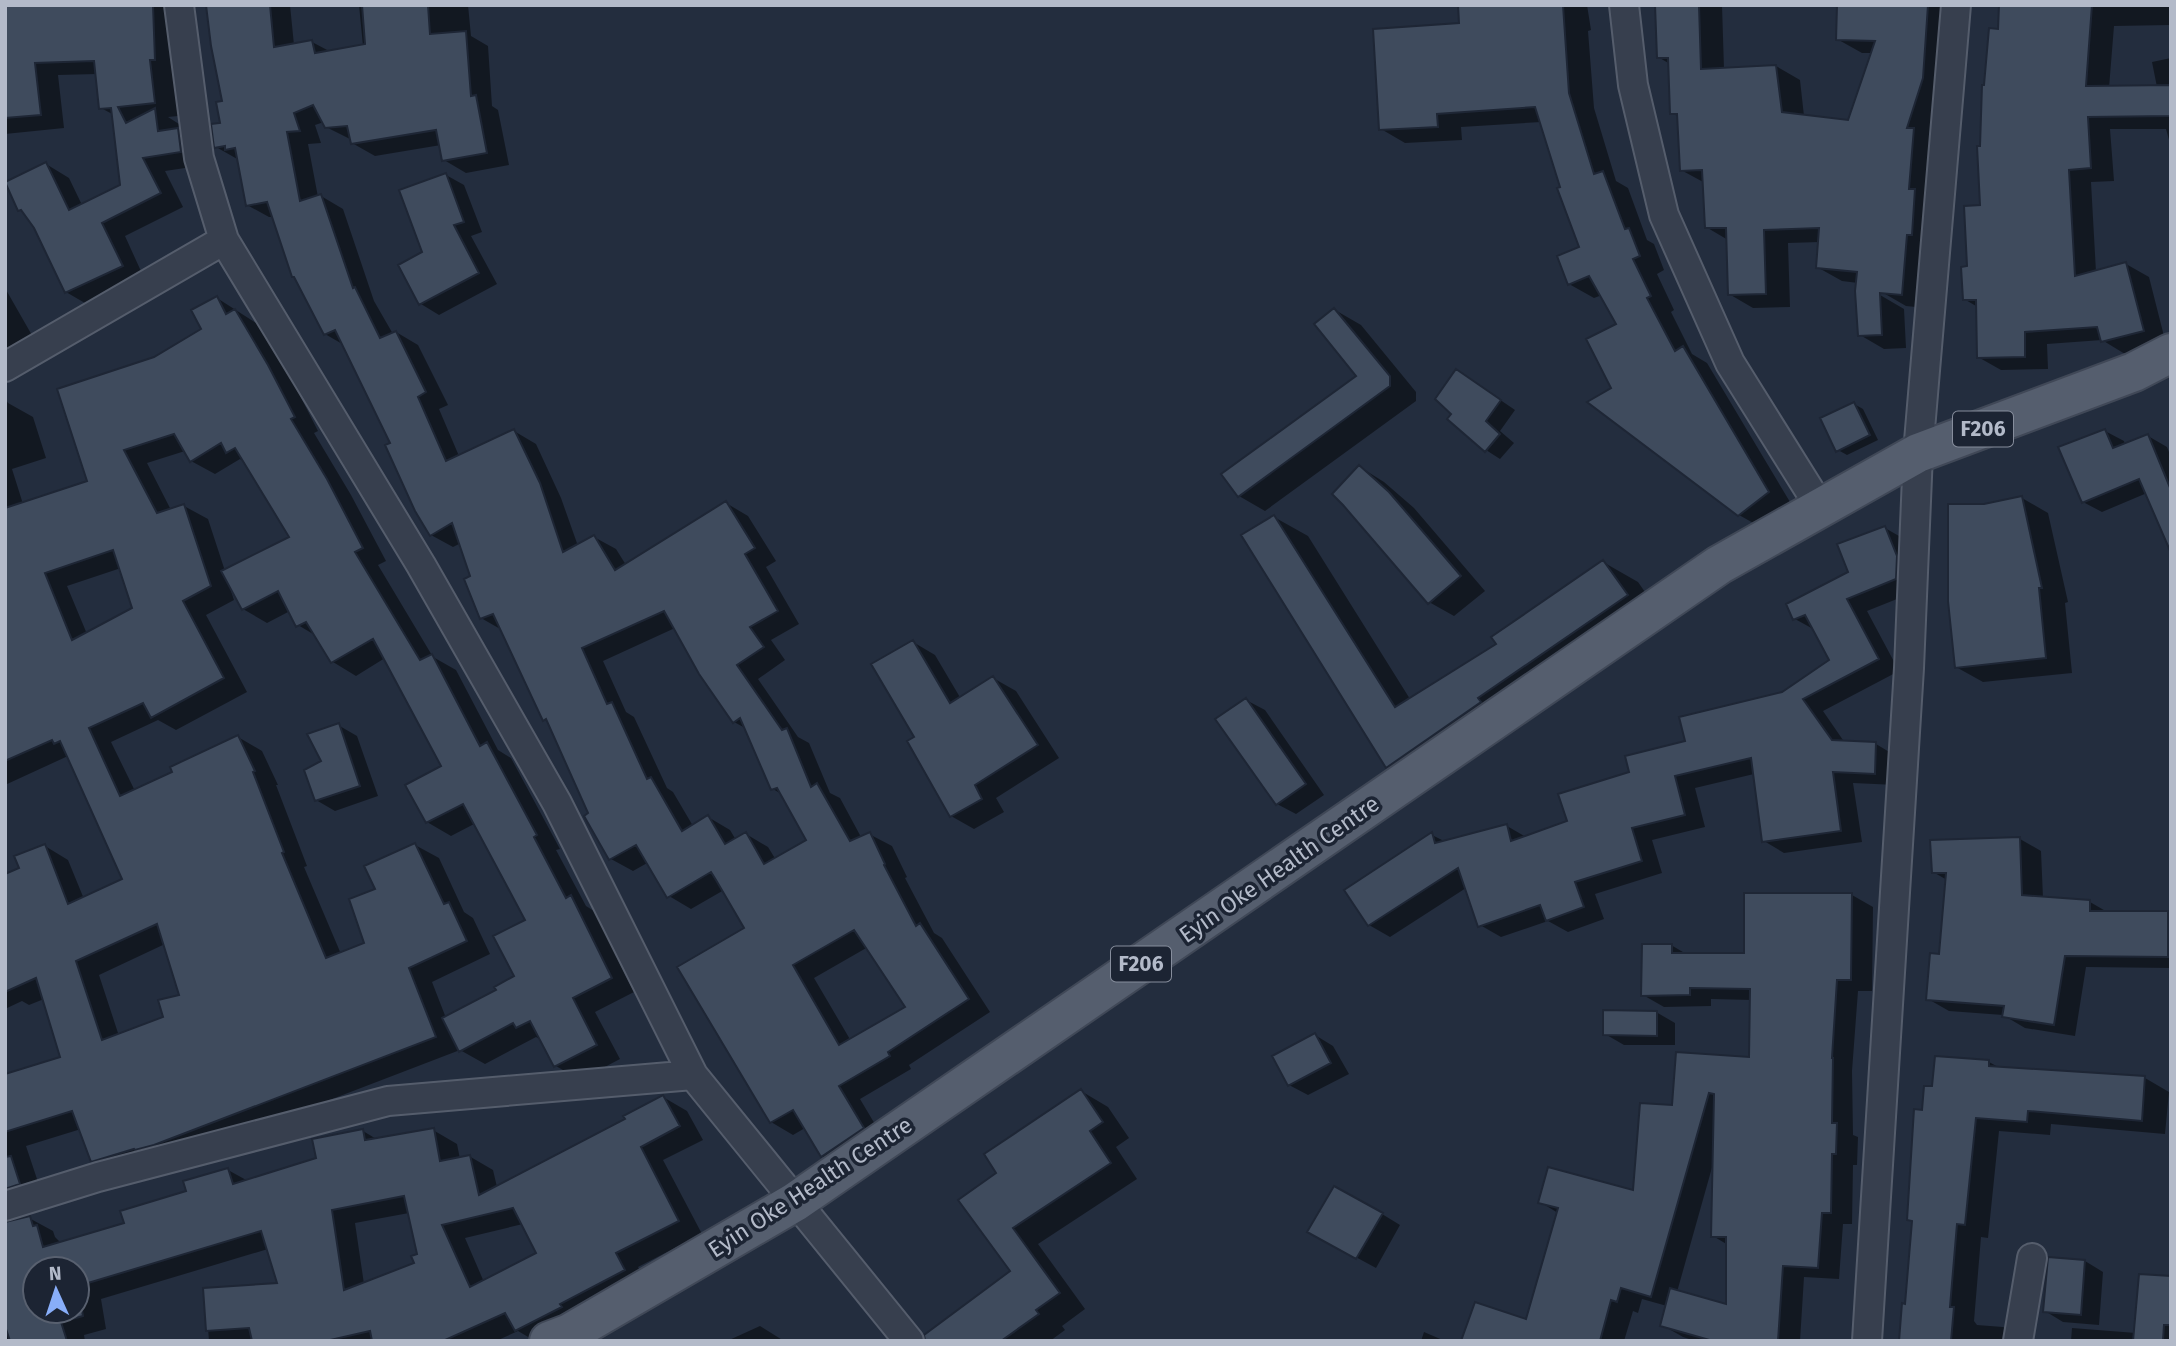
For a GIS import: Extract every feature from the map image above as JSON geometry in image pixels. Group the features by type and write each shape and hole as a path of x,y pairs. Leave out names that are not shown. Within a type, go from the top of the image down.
{"main road":[{"name":"F206","path":"1812,513 1918,453 2134,372 2171,353"},
{"name":"Eyin Oke Health Centre","path":"549,1341 570,1333 795,1202 1719,565 1812,513"}],"street":[{"path":"179,5 199,158 224,240 421,565 557,803 694,1075 909,1341"},
{"path":"1624,5 1633,85 1664,215 1730,363 1812,513"},
{"path":"1867,1341 1909,668 1918,453 1956,5"},
{"path":"5,367 224,240"},
{"path":"5,1206 98,1177 388,1101 694,1075"},
{"path":"2018,1341 2032,1258"}],"building":[{"path":"5,5 153,5 155,60 150,60 155,103 118,107 126,123 155,108 158,131 178,128 181,152 143,158 161,193 102,223 123,266 65,293 34,228 21,210 18,211 5,182 46,162 69,210 120,185 111,108 99,109 94,61 35,63 41,115 5,118"},
{"path":"206,5 270,5 274,47 312,40 315,53 365,44 362,5 428,5 430,34 466,31 471,96 476,95 487,153 442,161 436,130 351,144 347,126 325,128 313,105 294,113 300,131 287,132 300,201 321,194 353,288 355,287 380,338 396,331 426,392 418,397 446,461 514,429 540,483 563,552 594,535 615,570 726,501 755,548 745,554 778,611 750,627 764,647 737,665 782,730 787,728 811,787 817,783 850,841 870,832 916,926 920,923 969,999 888,1052 890,1056 839,1086 864,1128 821,1157 793,1110 770,1123 677,967 744,928 716,880 711,872 667,898 636,845 609,860 584,816 588,813 546,719 543,721 493,614 480,619 464,579 470,576 452,523 430,536 415,511 385,445 390,443 335,330 324,335 292,277 267,202 246,206 235,148 214,148 211,124 220,123 216,102 222,101","holes":["664,611 699,674 733,723 740,718 771,790 777,788 806,840 764,864 746,832 725,844 708,815 682,831 651,777 647,779 612,702 607,704 582,648","854,930 905,1007 839,1045 793,965"]},
{"path":"1458,5 1563,5 1569,93 1594,174 1603,171 1625,229 1629,228 1640,256 1633,259 1651,296 1647,298 1675,351 1683,346 1769,492 1738,516 1587,402 1611,388 1586,339 1616,324 1589,276 1568,285 1557,256 1579,247 1557,188 1560,187 1535,107 1437,114 1438,127 1379,130 1373,29 1459,23"},
{"path":"1655,5 1699,5 1701,69 1776,65 1782,112 1848,120 1875,41 1836,40 1837,5 1928,5 1923,78 1907,128 1914,128 1909,189 1915,189 1912,235 1907,235 1902,295 1880,293 1882,335 1858,336 1855,291 1857,272 1816,268 1819,228 1764,230 1766,294 1728,295 1726,228 1705,228 1702,170 1680,171 1677,114 1670,114 1668,58 1657,58"},
{"path":"1999,5 2092,5 2086,86 2171,85 2171,116 2088,117 2091,168 2069,170 2075,276 2126,262 2144,331 2101,342 2097,327 2025,332 2025,357 1977,358 1976,300 1963,300 1961,267 1967,266 1964,206 1980,205 1977,146 1980,146 1982,85 1989,28 1998,29"},
{"path":"446,173 464,222 454,225 479,273 419,305 398,265 422,252 399,190"},
{"path":"217,296 226,314 235,309 268,365 295,417 291,419 327,479 363,548 355,552 420,660 432,654 480,746 487,742 537,835 534,837 566,898 571,895 612,978 573,998 597,1045 554,1067 530,1021 516,1028 513,1023 459,1052 442,1018 496,990 494,987 514,976 493,936 525,920 463,804 426,823 405,785 441,766 373,639 331,663 306,622 296,627 278,591 242,610 221,571 289,537 235,448 226,453 221,443 190,462 174,434 124,450 157,513 184,504 211,586 183,601 224,678 151,718 143,703 89,728 120,796 172,772 170,767 238,735 255,771 253,772 284,852 282,853 326,958 364,943 349,899 375,889 364,866 415,843 444,904 449,902 467,941 409,968 436,1037 154,1145 91,1162 72,1111 5,1132 5,1074 60,1057 36,978 5,992 5,874 19,868 14,856 45,844 68,904 122,879 60,741 54,744 52,740 5,761 5,508 87,481 57,389 154,357 201,329 191,310","holes":["113,550 132,608 72,640 45,573","157,924 179,995 158,1000 163,1017 102,1040 76,961"]},
{"path":"1334,308 1390,376 1390,386 1238,497 1221,474 1356,376 1314,324"},
{"path":"1456,369 1501,400 1486,421 1500,434 1485,452 1447,419 1451,414 1435,399"},
{"path":"1854,402 1870,435 1836,452 1820,418"},
{"path":"2105,429 2113,448 2148,434 2171,490 2171,553 2139,479 2082,503 2058,447"},
{"path":"1359,465 1389,492 1461,576 1428,604 1332,494"},
{"path":"2022,496 2042,588 2039,588 2046,658 1955,668 1948,601 1948,504 1984,504"},
{"path":"1274,515 1395,707 1496,644 1491,637 1603,560 1628,595 1478,698 1481,702 1386,768 1241,535"},
{"path":"1885,526 1897,556 1896,579 1847,599 1879,659 1803,699 1832,740 1876,742 1875,774 1833,772 1841,831 1762,842 1751,758 1675,776 1685,815 1632,828 1642,861 1575,882 1584,907 1546,921 1540,905 1478,927 1458,868 1368,926 1344,890 1432,832 1435,843 1507,824 1511,841 1567,821 1558,794 1629,772 1625,756 1685,741 1679,717 1782,692 1829,660 1805,615 1793,620 1786,604 1848,572 1837,544"},
{"path":"913,640 950,703 993,676 1038,745 975,785 982,799 950,817 907,741 914,737 871,664"},
{"path":"1246,698 1306,784 1276,805 1215,719"},
{"path":"339,723 360,786 315,801 304,770 321,761 307,734"},
{"path":"2020,837 2022,895 2090,900 2090,911 2168,911 2168,957 2065,956 2054,1025 2002,1017 2004,1006 1926,1000 1930,953 1939,954 1946,873 1932,873 1930,840"},
{"path":"1744,893 1852,893 1851,980 1837,980 1832,1058 1832,1123 1837,1123 1836,1154 1832,1154 1831,1213 1822,1213 1818,1268 1783,1266 1778,1341 1713,1341 1660,1326 1670,1288 1726,1304 1726,1237 1711,1237 1714,1094 1709,1093 1651,1297 1621,1288 1617,1302 1611,1300 1600,1341 1461,1341 1475,1302 1526,1319 1558,1208 1538,1203 1548,1167 1633,1190 1640,1103 1672,1105 1676,1052 1749,1057 1750,989 1690,988 1690,995 1641,996 1642,944 1672,944 1672,953 1744,953"},
{"path":"1603,1010 1657,1011 1657,1036 1603,1035"},
{"path":"1315,1033 1331,1063 1288,1086 1272,1056"},
{"path":"1935,1056 1989,1060 1989,1066 2145,1076 2142,1121 2028,1111 2027,1122 1976,1118 1965,1225 1957,1224 1950,1307 1954,1307 1951,1341 1899,1341 1912,1221 1907,1220 1914,1109 1922,1110 1924,1086 1932,1086"},
{"path":"1081,1089 1103,1122 1090,1131 1111,1163 1013,1228 1060,1293 1036,1310 1039,1314 1001,1341 925,1341 924,1335 1010,1271 958,1200 996,1173 984,1154"},
{"path":"663,1095 680,1126 641,1147 679,1221 616,1253 625,1270 515,1331 505,1313 443,1341 372,1341 370,1331 326,1341 252,1341 249,1328 206,1331 203,1288 277,1283 261,1231 91,1282 91,1255 21,1255 21,1325 62,1325 67,1341 10,1341 5,1326 5,1222 30,1216 33,1226 37,1225 43,1247 124,1223 120,1211 186,1191 183,1181 228,1168 233,1184 316,1158 312,1139 363,1129 365,1140 434,1128 440,1161 470,1155 479,1195 625,1119 623,1116","holes":["404,1196 417,1254 411,1256 414,1263 344,1290 332,1210","513,1208 536,1253 470,1287 442,1225"]},
{"path":"11,1156 20,1184 5,1189 5,1157"},
{"path":"1334,1186 1383,1213 1356,1259 1307,1232"},
{"path":"2048,1257 2085,1260 2081,1315 2043,1312"},
{"path":"2139,1274 2171,1276 2171,1325 2164,1325 2163,1341 2133,1341"}]}
